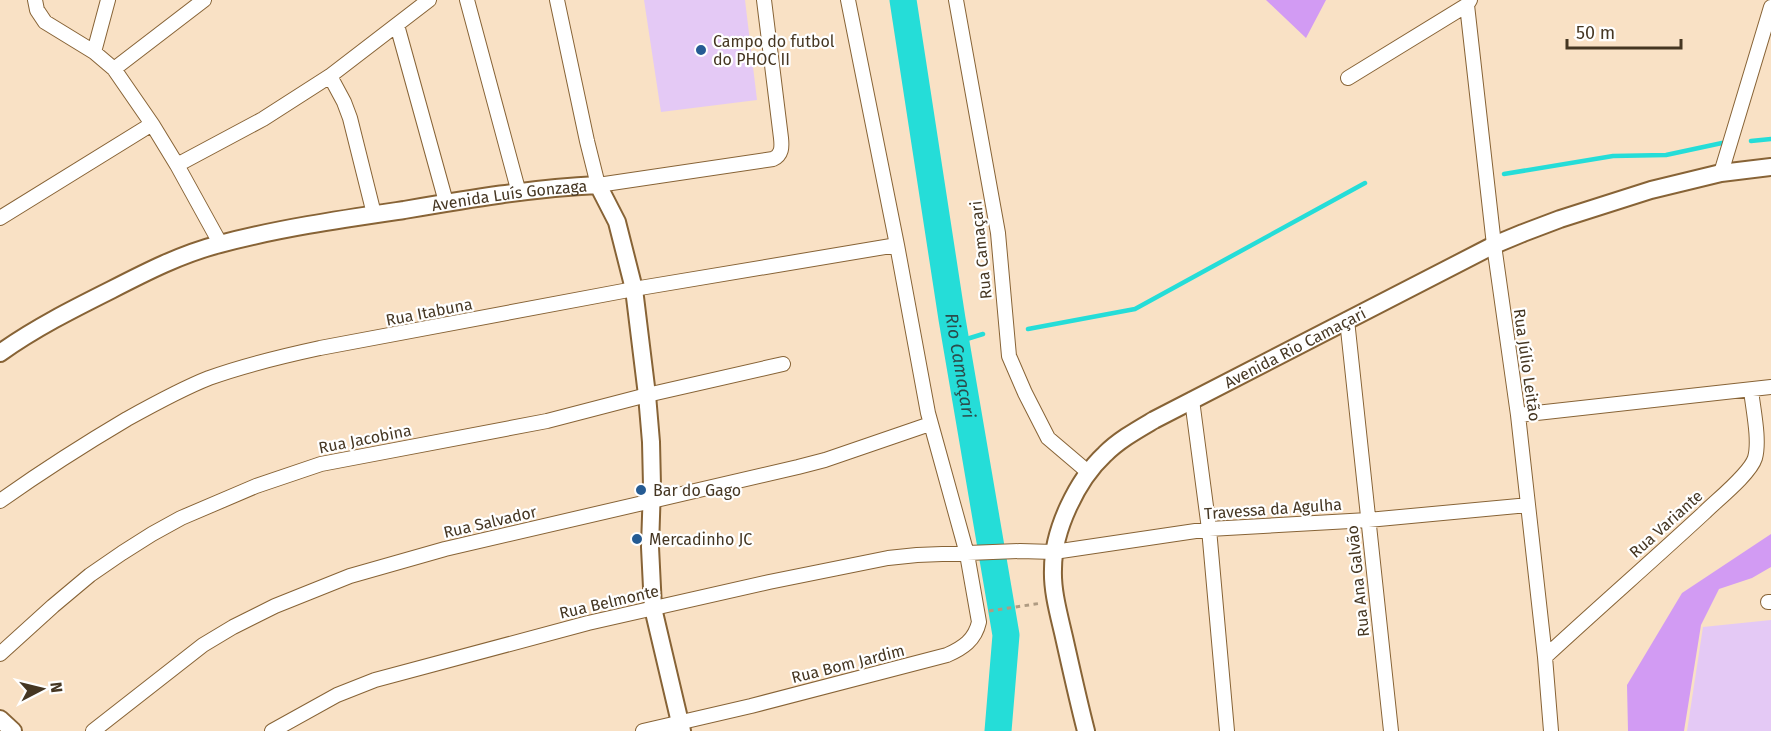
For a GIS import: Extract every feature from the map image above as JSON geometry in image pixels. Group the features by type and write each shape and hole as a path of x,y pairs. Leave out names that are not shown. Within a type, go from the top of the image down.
{"street":[{"path":"35,0 39,16 45,22 94,52 114,69 177,165 220,243"},
{"path":"94,52 108,0"},
{"path":"114,69 204,0"},
{"path":"177,165 263,119 330,76 429,0"},
{"path":"467,0 519,193"},
{"path":"557,0 598,185 778,157 781,152 781,138 764,0"},
{"name":"Rua Bom Jardim","path":"643,731 681,727 947,655 970,641 979,622 967,554 930,424 848,0"},
{"name":"Rua Camaçari","path":"956,0 998,233 1009,356 1048,438 1088,472"},
{"path":"1348,78 1468,2"},
{"name":"Rua Júlio Leitão","path":"1468,2 1494,245 1518,415 1551,731"},
{"path":"1721,172 1771,7"},
{"path":"398,25 446,202"},
{"path":"330,76 350,118 374,214"},
{"path":"0,218 152,124"},
{"name":"Avenida Rio Camaçari","path":"1086,731 1056,601 1052,572 1053,552 1075,495 1088,472 1105,454 1154,420 1494,245 1560,219 1623,198 1721,172 1771,167"},
{"name":"Avenida Luís Gonzaga","path":"0,353 41,326 157,266 220,243 446,202 554,187 598,185 617,222 634,289 647,395 652,464 650,547 653,608 681,727"},
{"name":"Rua Itabuna","path":"0,501 82,446 141,412 209,378 281,357 634,289 897,245"},
{"name":"Rua Ana Galvão","path":"1347,320 1391,731"},
{"name":"Rua Jacobina","path":"0,654 90,575 122,553 181,518 256,486 321,464 547,422 647,395 783,364"},
{"path":"1518,415 1771,387"},
{"name":"Rua Variante","path":"1545,657 1738,481 1750,466 1755,458 1756,444 1751,390"},
{"path":"1192,400 1209,529 1227,731"},
{"name":"Rua Salvador","path":"93,731 203,645 233,627 302,594 350,576 414,558 798,467 930,424"},
{"name":"Travessa da Agulha","path":"967,554 1053,552 1209,529 1368,520 1528,505"},
{"name":"Rua Belmonte","path":"272,731 337,694 375,680 567,628 769,582 888,558 967,554"},
{"path":"0,719 13,731"}],"path":[{"path":"996,610 1056,601"}],"shaded area":[{"name":"Campo do futbol do PHOC II","path":"644,0 745,0 757,100 661,112"},
{"path":"1266,0 1326,0 1306,38"},
{"path":"1771,534 1771,567 1752,578 1719,589 1701,625 1684,731 1628,731 1627,685 1682,593"},
{"path":"1771,620 1771,731 1687,731 1703,627"}],"waterway":[{"name":"Rio Camaçari","path":"903,0 952,319 1006,635 998,731"},
{"path":"1751,141 1771,139"},
{"path":"1504,174 1613,156 1666,155 1722,143"},
{"path":"1028,329 1135,309 1365,183"},
{"path":"957,342 983,334"}],"place":[{"name":"Campo do futbol do PHOC II","path":"701,50"},
{"name":"Bar do Gago","path":"641,490"},
{"name":"Mercadinho JC","path":"637,539"}]}
